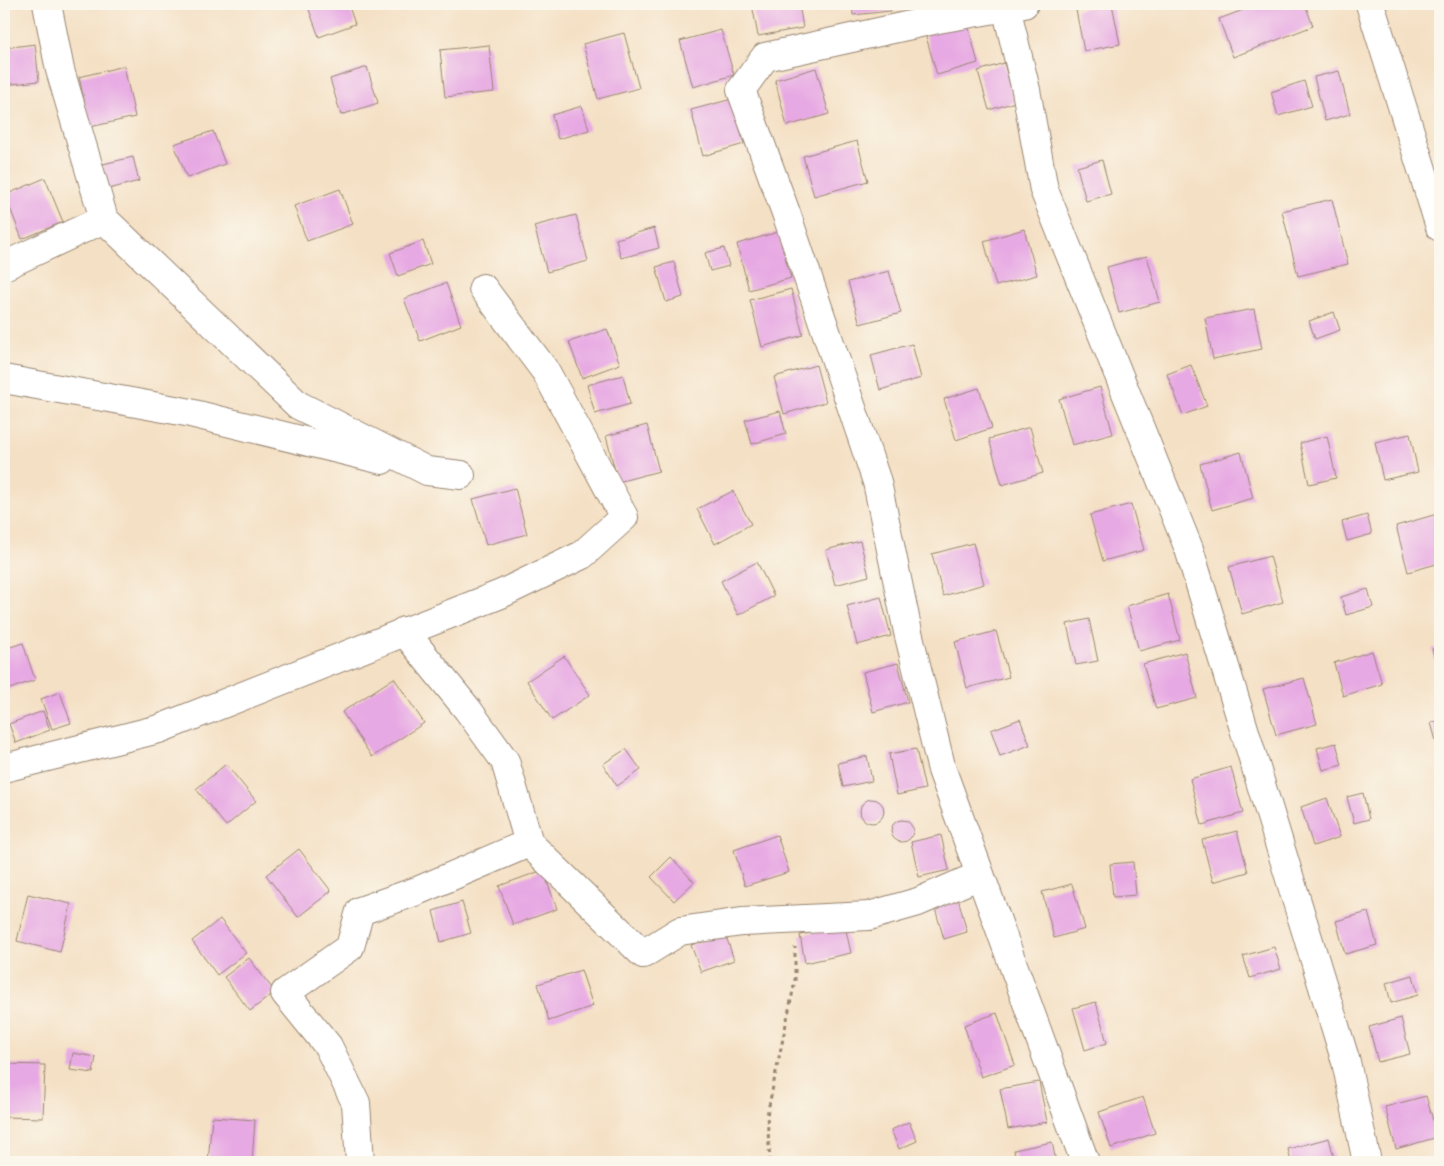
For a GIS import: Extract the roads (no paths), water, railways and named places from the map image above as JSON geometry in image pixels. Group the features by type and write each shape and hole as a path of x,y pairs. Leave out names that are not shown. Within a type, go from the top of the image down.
{"street":[{"path":"47,4 60,70 104,219 298,405 427,471"},
{"path":"1370,4 1440,227"},
{"path":"1085,1162 942,770 908,632 877,482 786,213 742,90 765,57 938,19 1015,5 1026,90 1044,190 1189,549 1346,1062 1367,1162"},
{"path":"4,266 104,219"},
{"path":"4,768 159,729 501,594 582,555 624,517 546,372 483,288"},
{"path":"4,380 186,412 427,471 461,475"},
{"path":"404,631 468,710 504,761 529,843 643,954 680,931 742,922 870,916 918,902 980,876"},
{"path":"360,1162 356,1103 328,1046 285,993 350,947 360,911 417,891 529,843"}]}
